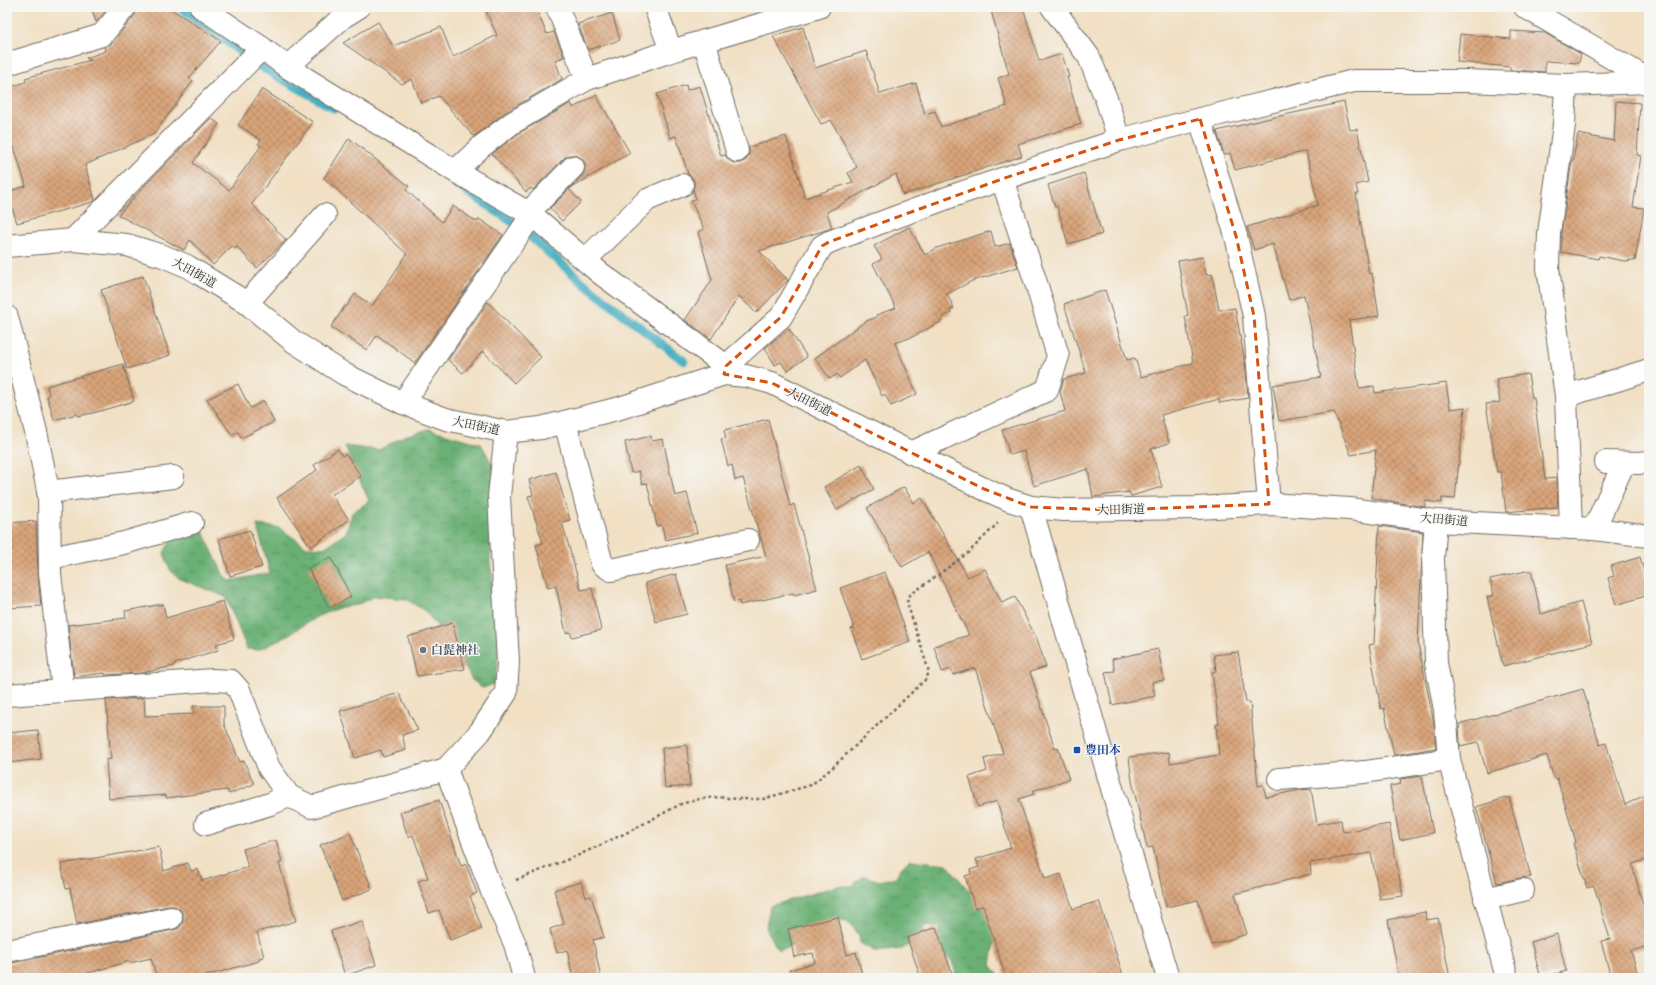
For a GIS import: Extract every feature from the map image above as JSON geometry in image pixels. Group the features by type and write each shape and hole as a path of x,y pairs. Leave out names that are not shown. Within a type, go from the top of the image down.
{"street":[{"path":"7,64 102,35 124,7"},
{"path":"201,7 262,48 287,67 455,171 530,214 600,273 725,370 781,317 822,246 829,242 1002,179 1119,140 1354,81 1466,81 1566,85 1649,81"},
{"path":"287,67 343,17 360,7"},
{"path":"556,7 587,79"},
{"path":"655,7 671,51"},
{"path":"455,171 482,146 512,123 587,79 671,51 819,7"},
{"path":"1052,7 1089,57 1107,101 1119,140"},
{"path":"1525,7 1649,81"},
{"path":"704,41 737,151"},
{"path":"73,240 262,48"},
{"path":"1566,85 1564,124 1549,233 1548,268 1566,396 1571,528"},
{"path":"1200,119 1236,236 1254,316 1269,504"},
{"path":"403,403 520,233 530,214 573,167"},
{"path":"911,453 1047,390 1049,384 1058,356 1038,286 1002,179"},
{"path":"585,260 647,200 682,186"},
{"path":"247,303 325,215"},
{"name":"大田街道","path":"7,246 73,240 127,245 163,256 187,266 247,303 293,341 344,374 403,403 446,419 506,432 541,428 620,408 725,370 772,383 911,453 1009,500 1031,506 1064,510 1113,510 1197,508 1269,504 1350,509 1436,521 1594,529 1649,536"},
{"path":"7,317 36,432 48,492 50,573 63,691"},
{"path":"1566,396 1649,370"},
{"path":"565,422 602,564 611,570 748,540"},
{"path":"7,695 213,680 231,681 239,690 269,768 289,796 312,807 446,769 480,732 506,693 508,662 499,496 506,432"},
{"path":"1594,529 1615,463 1649,462"},
{"path":"48,492 173,477"},
{"path":"1031,506 1168,978"},
{"path":"1436,521 1433,558 1436,663 1445,710 1449,759 1507,978"},
{"path":"50,558 124,543 192,524"},
{"path":"1279,779 1365,772 1449,759"},
{"path":"446,769 491,889 515,944 524,978"},
{"path":"206,824 270,804 289,796"},
{"path":"1486,899 1523,890"},
{"path":"7,951 171,918"}],"path":[{"path":"491,889 579,854 628,832 681,804 699,799 718,797 763,799 811,785 832,768 926,679 929,672 908,602 910,595 968,554 1000,521 1009,500"}],"highlighted area":[{"path":"1200,119 1236,236 1254,316 1269,504 1113,510 1031,507 984,489 772,383 724,374 726,366 781,317 822,246 829,242 1002,179 1119,140"}],"green space":[{"path":"429,429 481,444 495,469 490,563 497,608 499,652 494,684 483,688 472,680 453,645 425,611 406,599 375,596 357,605 341,607 318,616 280,640 258,650 247,649 226,597 180,579 170,570 164,553 180,523 201,527 223,574 229,581 270,573 257,525 279,528 307,547 324,548 346,533 352,513 369,501 345,446 379,450 404,436"},
{"path":"909,860 947,864 997,926 991,965 1001,978 946,978 956,974 952,961 936,947 940,927 926,925 919,938 902,949 876,952 860,943 859,935 848,922 829,920 803,932 788,948 778,950 766,928 770,906 837,886 852,886 864,876 880,881 896,877 900,869"}],"building":[{"path":"91,7 109,7 96,22"},
{"path":"137,7 168,7 221,41 189,78 193,81 154,134 85,165 95,200 93,202 17,223 7,192 26,186 7,124 7,88 26,82 25,78 91,60 86,58 106,51 104,47 112,43 135,15"},
{"path":"484,7 535,7 547,34 554,32 564,57 555,60 562,79 506,112 473,136 439,96 421,103 412,79 402,84 343,43 378,22 393,46 441,27 453,57 497,35"},
{"path":"990,7 1023,7 1039,61 1062,54 1081,124 1018,144 1022,156 903,195 896,174 827,212 832,228 759,251 788,280 756,313 739,296 711,339 685,320 712,280 698,232 704,229 691,201 696,199 693,190 694,180 688,174 676,136 670,138 657,94 686,85 687,90 700,86 721,156 725,155 734,163 740,163 746,160 749,154 749,147 786,136 805,198 853,182 848,173 857,167 831,120 821,124 773,36 803,27 815,68 866,51 880,94 916,83 925,114 935,111 941,127 1007,106 998,78 1009,74"},
{"path":"612,13 620,40 588,50 578,24"},
{"path":"1511,31 1545,33 1581,54 1579,63 1545,61 1545,72 1510,70 1510,67 1457,62 1460,34 1511,39"},
{"path":"262,89 313,122 252,204 286,240 257,268 237,247 235,249 232,246 213,265 190,240 184,250 118,215 211,118 219,124 193,163 229,190 261,146 258,144 261,140 238,125"},
{"path":"596,95 630,153 569,189 582,176 585,170 585,163 576,155 569,155 564,158 533,190 531,188 526,192 492,154 519,133 571,103 573,108"},
{"path":"1616,101 1640,103 1637,155 1641,156 1633,207 1644,208 1635,261 1629,260 1629,262 1599,256 1598,259 1561,252 1561,234 1572,160 1578,134 1614,141"},
{"path":"1344,102 1350,130 1357,129 1368,182 1356,185 1358,194 1356,194 1369,274 1372,273 1379,316 1349,320 1359,388 1374,386 1375,393 1446,383 1450,409 1465,407 1455,499 1442,498 1442,503 1425,501 1425,507 1371,498 1376,450 1351,455 1334,412 1279,421 1273,385 1321,377 1304,295 1289,300 1273,244 1254,250 1247,227 1318,205 1306,151 1235,170 1230,153 1224,155 1217,131"},
{"path":"349,138 409,186 406,190 442,222 453,206 477,222 479,219 503,235 415,363 377,335 367,350 331,327 355,294 372,306 407,254 324,178"},
{"path":"1084,173 1102,234 1068,244 1057,206 1055,207 1048,185"},
{"path":"569,189 581,202 562,221 550,208"},
{"path":"909,227 925,255 937,248 991,231 995,247 1010,243 1018,267 972,281 947,294 954,308 950,310 951,313 942,317 944,320 912,337 895,343 917,394 891,406 885,394 882,396 865,360 840,378 837,374 830,379 815,358 866,321 877,317 876,315 896,308 873,264 882,259 874,246"},
{"path":"1203,257 1206,275 1212,274 1219,310 1235,308 1246,368 1248,398 1219,403 1219,399 1161,415 1169,443 1151,449 1162,487 1131,496 1129,492 1093,497 1088,469 1034,486 1024,451 1010,455 1002,430 1065,411 1060,392 1064,379 1086,373 1064,304 1105,290 1127,360 1135,358 1141,377 1193,363 1185,316 1188,315 1178,261"},
{"path":"143,276 170,355 127,369 101,290"},
{"path":"488,302 541,357 514,383 483,351 463,373 448,360"},
{"path":"789,329 807,357 787,371 781,362 775,365 765,348"},
{"path":"123,364 134,401 93,413 78,416 77,414 54,420 47,396 49,395 47,386"},
{"path":"1528,374 1532,398 1534,398 1545,479 1557,478 1558,507 1506,512 1501,472 1497,472 1486,404 1500,402 1496,379"},
{"path":"238,384 250,408 264,401 274,422 241,438 238,432 232,435 207,399"},
{"path":"768,419 790,506 794,504 817,589 740,605 739,601 734,602 725,565 766,556 743,478 735,480 732,465 728,466 721,439 726,438 724,430"},
{"path":"651,436 652,441 663,439 675,496 687,493 697,533 665,540 662,525 657,526 647,483 642,484 639,471 631,473 625,442"},
{"path":"338,449 342,456 346,454 361,476 331,495 349,520 311,547 277,498 317,470 314,465"},
{"path":"861,465 874,489 837,510 824,487"},
{"path":"556,472 570,520 562,522 581,590 592,588 601,630 572,637 570,632 566,633 556,586 548,588 536,545 543,543 528,496 533,495 529,480"},
{"path":"904,487 914,503 922,498 968,577 985,569 1002,603 1015,597 1037,639 1046,667 1030,672 1055,749 1058,748 1069,779 1032,791 1034,794 1019,799 1045,879 1061,874 1073,909 1099,901 1124,978 1006,978 983,906 975,908 965,876 971,874 970,870 979,867 976,859 1011,848 997,801 978,807 969,777 987,771 984,759 1003,753 975,668 953,675 951,669 942,672 934,646 969,635 928,552 902,567 867,508"},
{"path":"36,521 41,606 7,608 7,523"},
{"path":"1379,526 1423,532 1418,643 1434,724 1436,748 1394,755 1384,708 1381,709 1369,645 1374,644"},
{"path":"250,530 262,567 230,576 219,539"},
{"path":"331,557 351,597 329,608 308,568"},
{"path":"1640,557 1649,589 1649,595 1616,605 1608,578 1614,576 1611,566"},
{"path":"1531,570 1541,614 1581,602 1592,643 1503,666 1487,597 1494,595 1490,579"},
{"path":"885,572 910,642 862,659 851,629 854,628 840,588"},
{"path":"676,574 687,614 656,622 645,583"},
{"path":"223,601 234,639 216,644 218,650 174,664 174,666 142,673 105,675 105,673 74,677 68,625 126,618 125,611 163,604 166,618"},
{"path":"452,623 465,669 417,676 408,637"},
{"path":"1158,649 1164,680 1152,682 1155,696 1112,705 1105,672 1115,671 1112,659"},
{"path":"1238,652 1246,702 1250,702 1258,786 1263,785 1266,797 1311,789 1317,824 1341,820 1343,832 1389,824 1403,896 1380,899 1371,853 1310,863 1311,874 1235,894 1247,934 1212,945 1198,900 1166,907 1153,847 1147,848 1132,781 1129,757 1169,752 1170,763 1219,755 1216,725 1219,724 1212,672 1216,671 1214,655"},
{"path":"1583,689 1600,745 1606,743 1625,805 1649,793 1649,859 1632,864 1649,927 1649,946 1631,951 1639,978 1611,978 1601,941 1610,939 1594,886 1587,888 1573,843 1576,842 1557,778 1554,779 1547,755 1487,773 1478,742 1460,746 1459,724"},
{"path":"399,693 418,730 402,735 406,750 383,757 381,750 355,758 340,711"},
{"path":"144,698 145,716 194,714 193,706 224,706 224,724 240,762 244,761 254,784 229,794 227,790 166,798 166,795 109,799 106,760 111,759 106,700"},
{"path":"38,730 41,759 7,763 7,733"},
{"path":"687,745 690,786 665,788 662,748"},
{"path":"1422,776 1433,833 1400,840 1390,786 1401,784 1400,779"},
{"path":"1509,797 1531,877 1497,883 1476,807"},
{"path":"439,800 461,866 466,864 477,893 470,896 482,929 450,940 439,910 429,913 418,881 428,878 413,835 408,837 400,812"},
{"path":"350,833 372,889 342,901 320,845"},
{"path":"276,840 282,862 279,863 296,921 257,932 264,957 259,958 259,961 198,978 157,978 151,958 130,963 130,961 71,978 7,978 7,964 173,930 179,928 183,922 181,910 175,906 169,906 77,924 70,888 66,889 61,864 159,847 164,871 188,863 191,871 198,869 202,881 248,867 243,849"},
{"path":"581,882 586,897 591,896 604,937 593,940 601,978 573,978 567,950 557,953 550,929 564,924 554,890"},
{"path":"1425,912 1427,920 1438,918 1450,978 1399,978 1388,920"},
{"path":"838,917 847,955 856,952 863,978 790,978 789,970 815,963 813,953 794,957 788,929"},
{"path":"362,921 376,965 345,976 331,931"},
{"path":"936,927 952,973 937,978 921,978 907,938"},
{"path":"1557,934 1566,971 1541,978 1531,942"}],"waterway":[{"path":"180,7 263,68 334,108"},
{"path":"450,180 517,225 587,286 684,361"}],"place":[{"name":"白髭神社","path":"423,650"},
{"name":"豊田本","path":"1077,750"}]}
